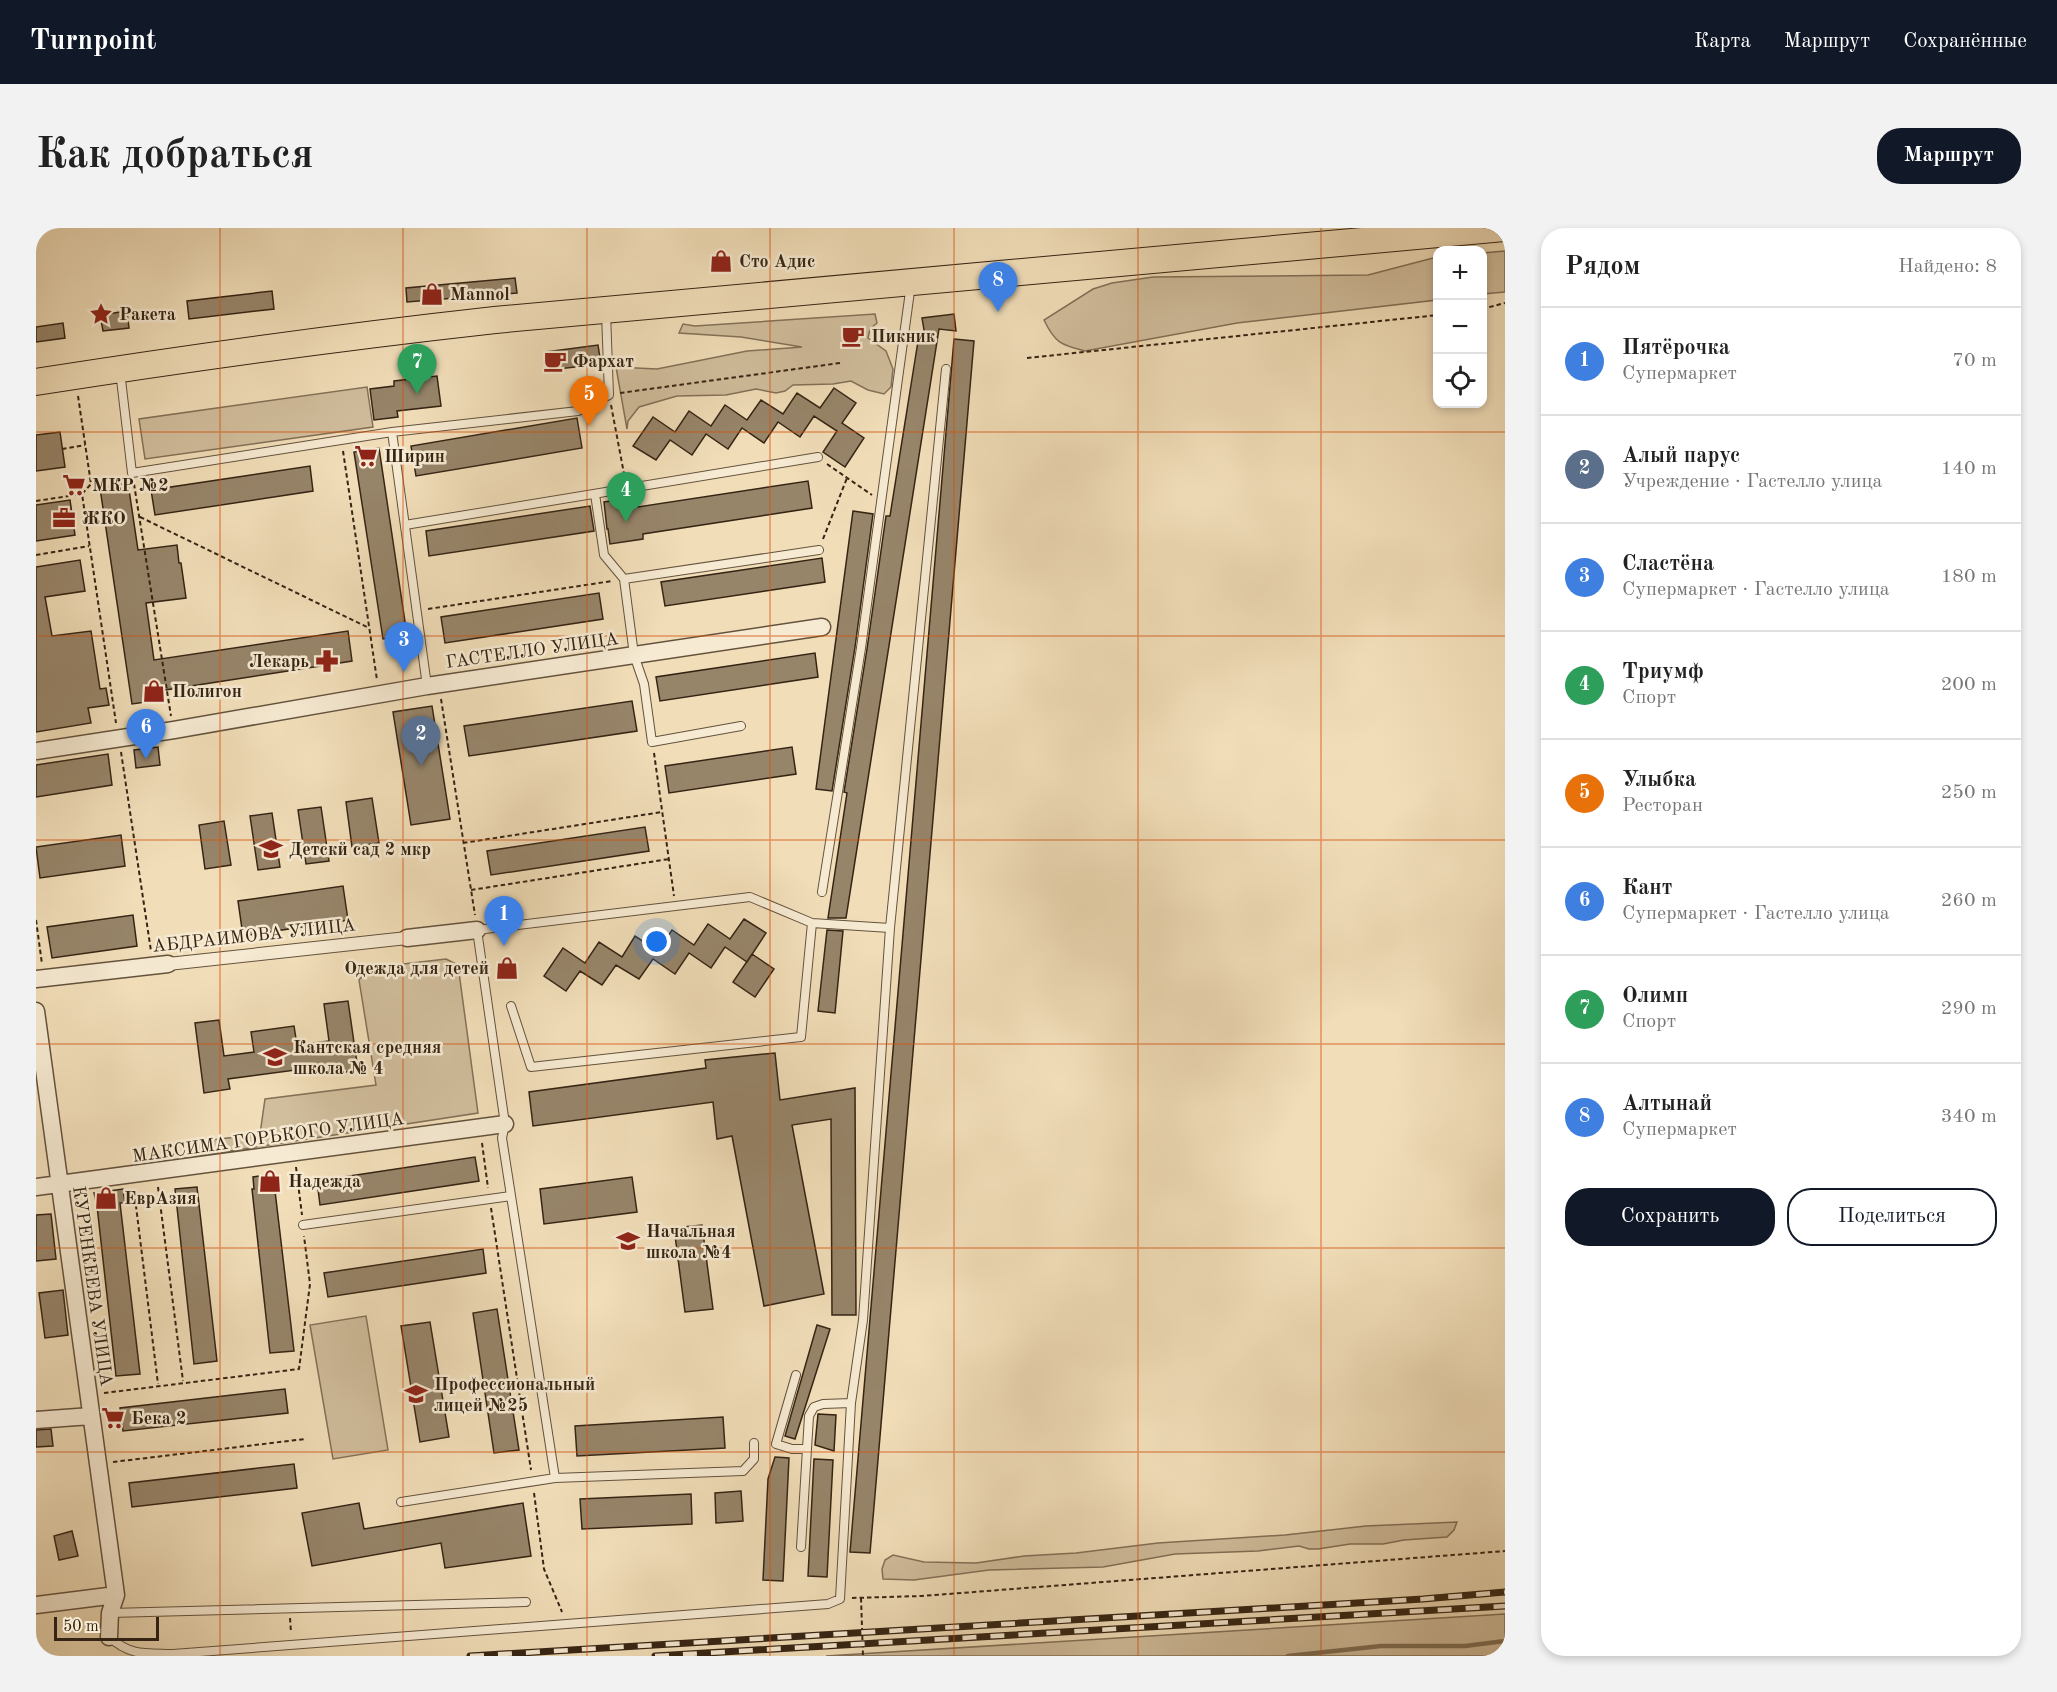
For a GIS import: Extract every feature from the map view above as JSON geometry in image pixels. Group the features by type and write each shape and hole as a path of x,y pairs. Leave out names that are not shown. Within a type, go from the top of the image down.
{"main road":[{"path":"36,382 220,353 369,334 606,310 1505,228"}],"street":[{"name":"ГАСТЕЛЛО УЛИЦА","path":"36,752 433,685 822,627"},
{"name":"АБДРАИМОВА УЛИЦА","path":"36,979 477,930"},
{"name":"КУРЕНКЕЕВА УЛИЦА","path":"36,1011 116,1595 110,1613 109,1637"},
{"name":"МАКСИМА ГОРЬКОГО УЛИЦА","path":"36,1187 505,1124"},
{"path":"36,1420 91,1416"},
{"path":"36,1605 116,1595"}],"lane":[{"path":"822,892 861,648 911,283"},
{"path":"120,369 132,473 392,432 578,411 609,395 606,310"},
{"path":"109,1637 122,1649 172,1654 828,1604 840,1599 851,1403 863,1320 890,928 946,369"},
{"path":"392,432 417,611 433,685"},
{"path":"405,525 818,457"},
{"path":"595,494 604,555 624,579 634,655 644,684 652,742 741,726"},
{"path":"624,579 819,550"},
{"path":"555,1478 502,1138 505,1124 477,930 750,897 812,923 890,928"},
{"path":"511,1006 531,1067 801,1037 812,923"},
{"path":"303,1225 511,1196"},
{"path":"796,1375 776,1444 792,1449 807,1449"},
{"path":"801,1547 809,1416 814,1407 823,1404 851,1403"},
{"path":"401,1502 532,1480 743,1471 753,1458 754,1443"},
{"path":"110,1613 526,1602"}],"path":[{"path":"1487,308 1505,303"},
{"path":"1027,358 1433,315"},
{"path":"627,489 609,395 840,363"},
{"path":"36,501 82,495 91,484 78,396"},
{"path":"341,440 379,694"},
{"path":"62,449 85,446"},
{"path":"818,457 881,502"},
{"path":"132,473 174,730"},
{"path":"819,550 847,478"},
{"path":"82,495 118,739 160,965"},
{"path":"139,517 369,628"},
{"path":"36,555 90,546"},
{"path":"417,611 624,579"},
{"path":"433,685 477,930"},
{"path":"652,742 676,905"},
{"path":"463,843 662,812"},
{"path":"471,890 669,859"},
{"path":"479,1128 544,1569 567,1623"},
{"path":"101,1394 299,1369 309,1284 296,1164"},
{"path":"158,1181 183,1382"},
{"path":"133,1184 158,1385"},
{"path":"98,1464 304,1438"},
{"path":"840,1599 922,1596 1505,1551"},
{"path":"861,1598 863,1656"},
{"path":"290,1609 292,1645"}],"shaded area":[{"path":"1505,251 1505,292 1487,294 1487,253"},
{"path":"1433,258 1433,300 1237,323 1085,351 1060,342 1044,320 1093,289 1112,283 1153,277 1368,275"},
{"path":"875,314 877,323 870,329 868,338 886,351 893,369 891,387 884,394 868,390 851,381 793,385 785,391 776,393 756,389 726,395 677,396 639,407 628,421 627,429 616,367 657,369 747,351 802,347 741,337 679,333 683,324 695,326"},
{"path":"367,387 373,427 145,459 139,419"},
{"path":"446,959 458,965 478,1113 197,1156 196,1142 260,1134 265,1099 376,1085 359,980 369,968"},
{"path":"366,1316 388,1450 333,1459 310,1325"},
{"path":"1457,1522 1454,1530 1447,1537 1383,1544 1350,1544 1318,1549 1299,1546 1258,1551 1175,1554 1103,1567 989,1570 914,1580 883,1579 882,1569 885,1560 893,1555 924,1562 976,1563 1158,1543 1285,1535 1366,1526"},
{"path":"1505,1614 1505,1656 826,1656"}],"building":[{"path":"515,278 517,293 407,302 406,288"},
{"path":"272,291 274,309 189,319 187,301"},
{"path":"127,311 129,328 103,331 100,315"},
{"path":"954,314 956,331 939,329 846,918 828,918 847,793 844,792 886,516 890,516 919,335 925,336 922,318"},
{"path":"63,323 65,338 36,342 36,327"},
{"path":"954,339 974,341 870,1553 850,1552"},
{"path":"598,345 601,364 549,370 546,352"},
{"path":"437,376 441,406 397,411 398,417 374,420 370,389 394,386 394,381"},
{"path":"834,388 856,403 842,423 864,438 845,467 823,452 837,431 814,416 800,437 778,422 764,443 742,428 728,449 706,434 692,455 670,440 656,460 633,446 653,417 675,432 689,411 711,426 725,405 747,420 761,400 783,414 797,393 820,408"},
{"path":"577,418 582,448 416,476 411,446"},
{"path":"60,432 65,467 36,471 36,435"},
{"path":"379,448 407,635 383,639 354,452"},
{"path":"310,466 313,491 155,515 151,490"},
{"path":"808,481 812,508 643,534 643,539 610,544 604,502 637,497 638,507"},
{"path":"128,483 138,550 177,545 179,563 181,563 186,598 146,603 154,660 348,631 352,661 159,691 160,700 132,704 100,488"},
{"path":"70,500 75,535 36,541 36,505"},
{"path":"590,506 594,531 429,556 426,531"},
{"path":"853,511 873,514 832,791 816,789"},
{"path":"822,558 825,582 665,606 661,582"},
{"path":"80,560 85,591 45,597 52,636 91,631 100,689 106,688 109,705 88,708 91,723 36,732 36,567"},
{"path":"599,593 603,619 445,643 441,617"},
{"path":"815,653 818,677 660,701 656,677"},
{"path":"632,701 637,731 469,756 464,726"},
{"path":"432,706 450,819 411,825 393,712"},
{"path":"158,747 160,765 136,768 134,750"},
{"path":"792,747 796,774 669,793 665,766"},
{"path":"108,754 112,785 36,797 36,765"},
{"path":"372,798 379,843 352,847 346,802"},
{"path":"321,807 329,861 306,864 298,810"},
{"path":"272,813 280,867 258,870 250,816"},
{"path":"224,821 231,865 205,869 199,825"},
{"path":"645,827 649,851 491,875 487,851"},
{"path":"121,835 125,866 40,878 36,847"},
{"path":"343,886 348,920 243,936 238,901"},
{"path":"133,915 137,946 52,958 47,927"},
{"path":"744,919 766,933 747,962 725,947 711,968 689,953 675,974 653,959 639,979 616,965 602,985 580,971 566,991 544,976 563,948 585,963 599,942 622,957 635,936 658,951 672,930 694,945 708,924 730,939"},
{"path":"827,930 843,931 835,1013 818,1011"},
{"path":"752,954 774,969 755,997 733,982"},
{"path":"348,1001 358,1070 335,1074 333,1065 228,1079 230,1089 204,1093 195,1023 219,1020 224,1056 254,1052 251,1032 294,1026 297,1045 329,1041 324,1004"},
{"path":"775,1053 780,1100 855,1088 856,1315 832,1315 831,1119 792,1125 824,1294 764,1306 732,1136 717,1139 713,1102 533,1126 529,1092 706,1068 705,1060"},
{"path":"475,1157 479,1181 320,1205 317,1181"},
{"path":"273,1174 294,1351 270,1353 252,1189 254,1189 253,1177"},
{"path":"632,1177 637,1212 544,1224 540,1189"},
{"path":"197,1187 217,1361 194,1364 175,1189"},
{"path":"123,1189 125,1203 120,1203 140,1374 116,1376 94,1193"},
{"path":"51,1214 56,1259 36,1261 36,1215"},
{"path":"702,1225 713,1309 685,1312 674,1228"},
{"path":"483,1249 486,1273 328,1297 324,1273"},
{"path":"63,1290 68,1335 45,1338 39,1293"},
{"path":"497,1309 519,1450 494,1453 473,1313"},
{"path":"430,1322 449,1437 420,1442 401,1326"},
{"path":"817,1325 830,1329 795,1439 785,1436"},
{"path":"285,1389 288,1413 123,1431 120,1408"},
{"path":"818,1414 836,1415 834,1451 815,1445"},
{"path":"723,1417 725,1448 577,1456 575,1426"},
{"path":"51,1429 53,1446 36,1447 36,1430"},
{"path":"775,1457 789,1458 783,1581 763,1580 768,1479"},
{"path":"814,1459 833,1460 827,1577 808,1576"},
{"path":"294,1464 297,1488 132,1507 129,1483"},
{"path":"741,1491 743,1521 716,1523 715,1493"},
{"path":"691,1494 692,1524 582,1529 580,1499"},
{"path":"359,1503 364,1529 523,1503 531,1556 445,1568 441,1543 312,1566 302,1513"},
{"path":"72,1531 78,1556 59,1560 54,1536"}],"waterway":[{"path":"1288,1656 1381,1646 1465,1646 1505,1641"}],"railway":[{"path":"470,1656 1423,1599 1505,1592"},
{"path":"655,1656 1505,1606"}],"place":[{"name":"Сто Адис","path":"721,261"},
{"name":"Mannol","path":"432,294"},
{"name":"Алтынай","path":"998,312"},
{"name":"Ракета","path":"101,314"},
{"name":"Пикник","path":"853,336"},
{"name":"Фархат","path":"555,361"},
{"name":"Олимп","path":"417,394"},
{"name":"Улыбка","path":"589,426"},
{"name":"Ширин","path":"366,456"},
{"name":"МКР №2","path":"74,485"},
{"name":"ЖКО","path":"64,518"},
{"name":"Триумф","path":"626,522"},
{"name":"Лекарь","path":"327,661"},
{"name":"Сластёна","path":"404,672"},
{"name":"Полигон","path":"154,691"},
{"name":"Кант","path":"146,759"},
{"name":"Алый парус","path":"421,766"},
{"name":"Детскй сад 2 мкр","path":"271,849"},
{"name":"Пятёрочка","path":"504,946"},
{"name":"Одежда для детей","path":"507,968"},
{"name":"Кантская средняя школа № 4","path":"275,1057"},
{"name":"Надежда","path":"270,1181"},
{"name":"ЕврАзия","path":"106,1198"},
{"name":"Начальная школа №4","path":"628,1241"},
{"name":"Профессиональный лицей №25","path":"416,1394"},
{"name":"Бека 2","path":"113,1418"}]}
